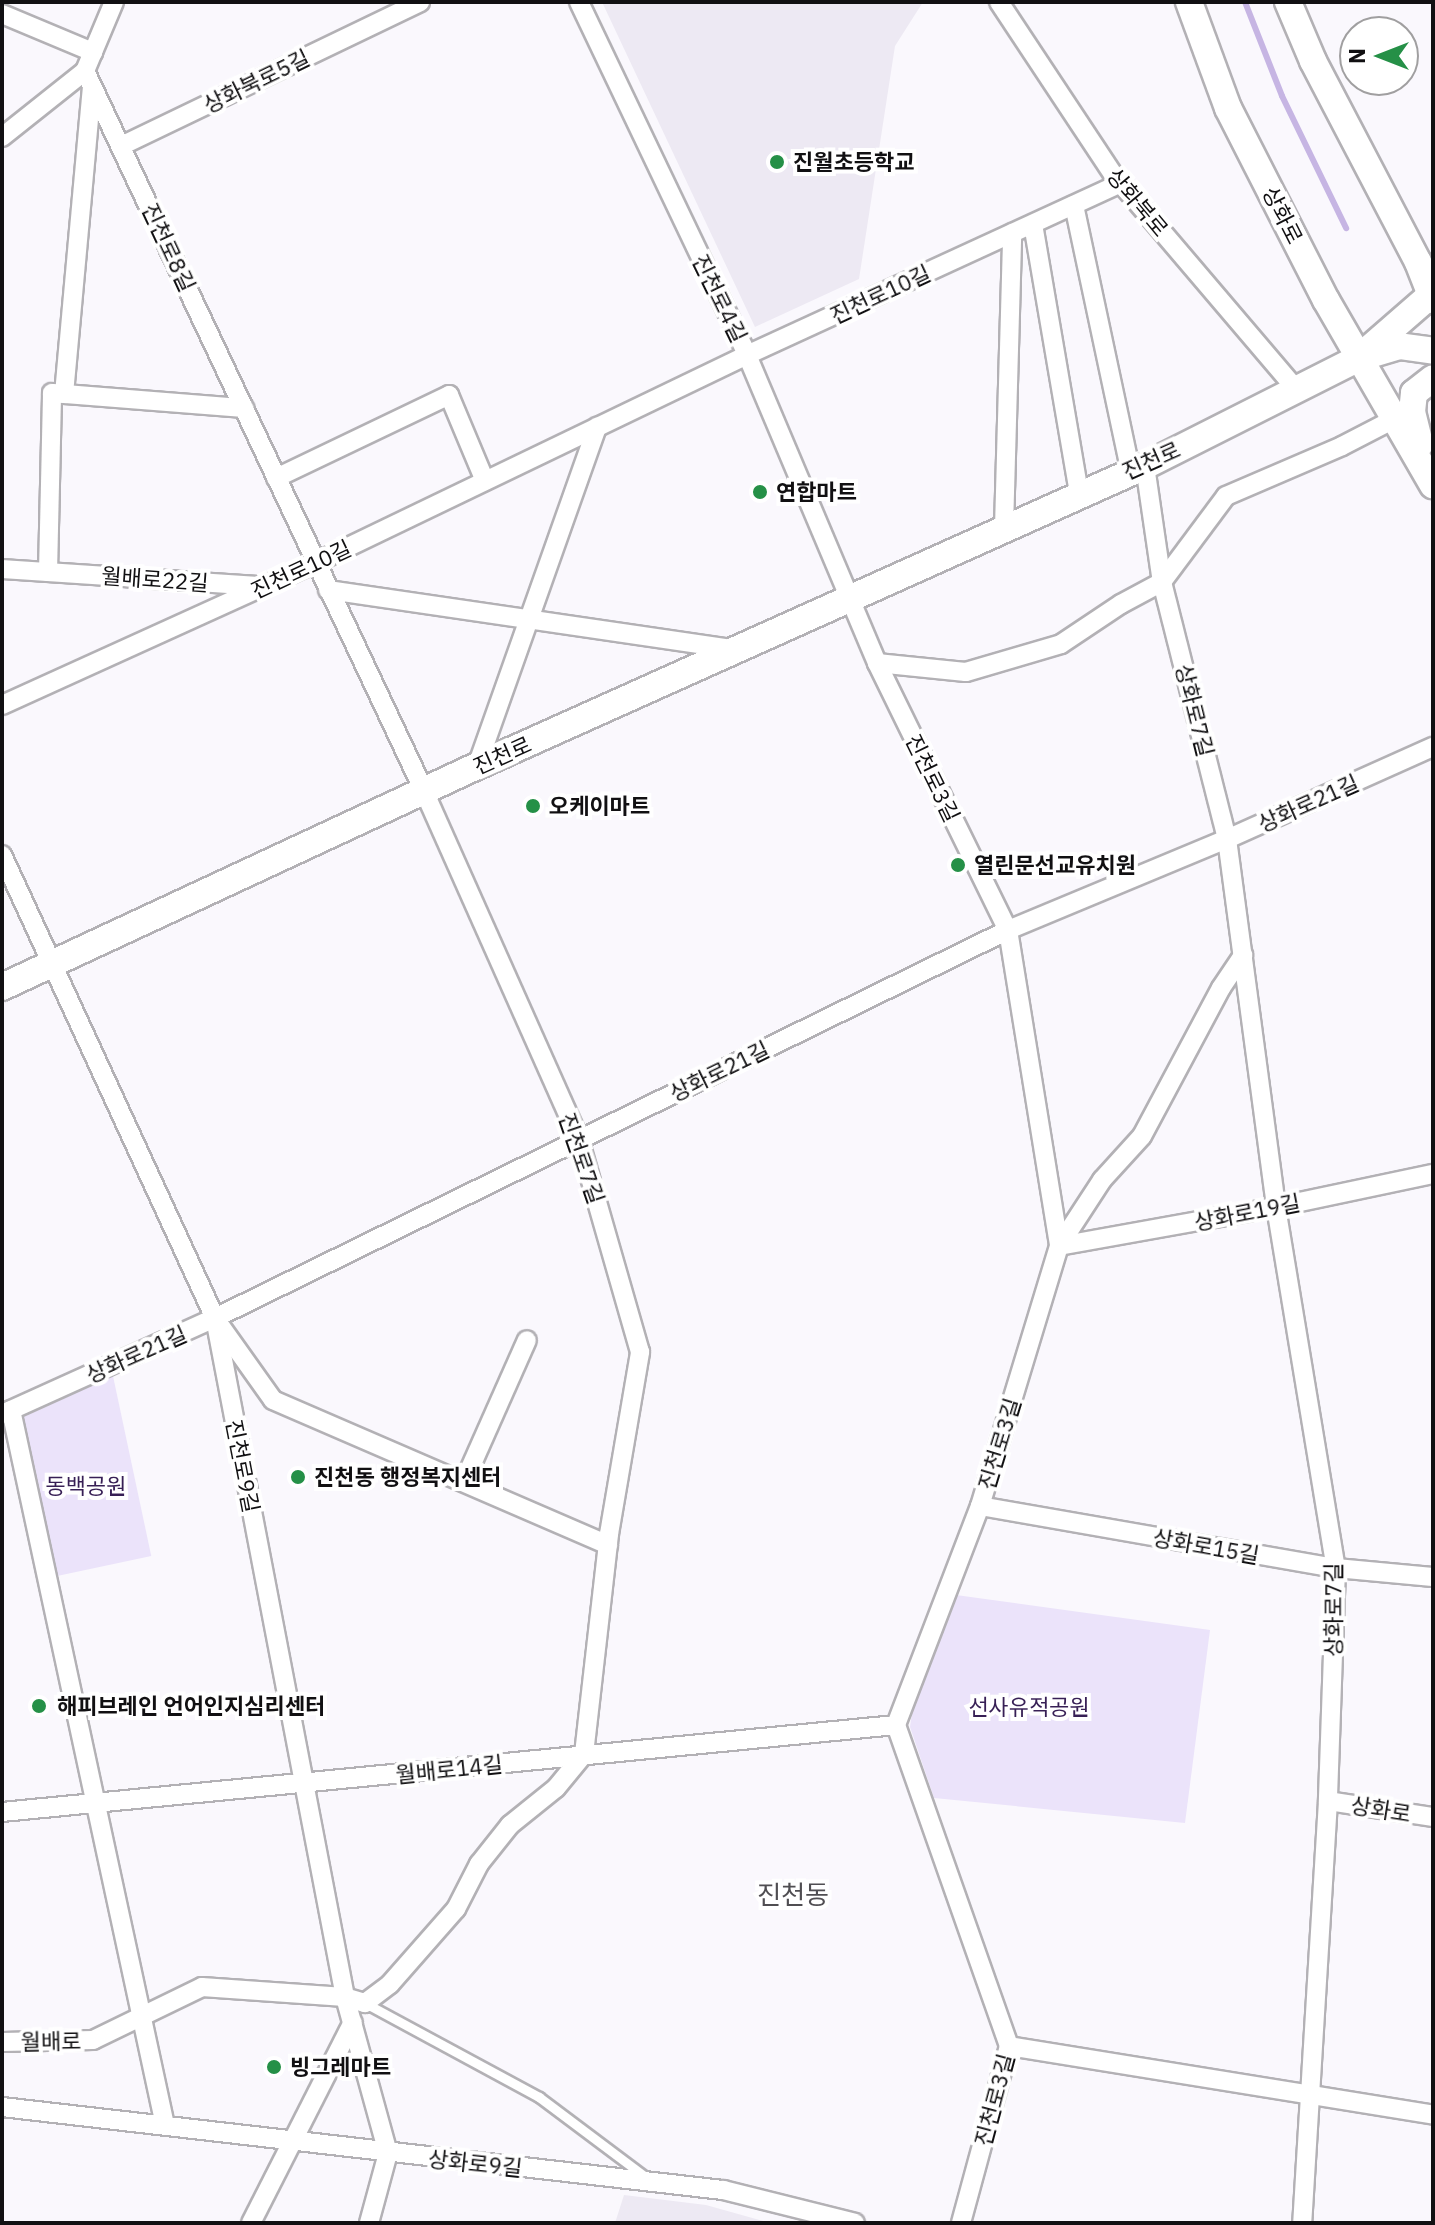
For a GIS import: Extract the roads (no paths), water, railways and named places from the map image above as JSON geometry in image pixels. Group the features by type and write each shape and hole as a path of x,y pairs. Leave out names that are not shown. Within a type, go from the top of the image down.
{"main road":[{"name":"상화로","path":"1189,2 1228,108 1359,358 1432,482"},
{"path":"1288,2 1313,61 1418,262 1432,296 1359,358"},
{"path":"1359,358 1399,346 1433,330"},
{"path":"1399,346 1433,351"},
{"name":"진천로","path":"2,987 425,793 477,766 1138,468 1359,358"},
{"path":"1432,482 1412,412 1414,393 1433,378"}],"street":[{"path":"48,572 58,394 89,79 93,52 114,2"},
{"name":"상화북로5길","path":"121,146 392,9 420,2"},
{"name":"진천로4길","path":"579,2 747,355 850,599"},
{"name":"상화북로","path":"999,2 1121,183 1295,388"},
{"path":"2,14 93,52"},
{"path":"2,137 89,79"},
{"name":"진천로8길","path":"89,79 425,793"},
{"name":"진천로10길","path":"2,705 315,563 747,355 1121,183"},
{"path":"1074,205 1138,468"},
{"path":"1033,224 1079,494"},
{"path":"1004,528 1012,233"},
{"path":"58,394 244,408"},
{"path":"276,478 449,395 485,481"},
{"path":"877,663 966,672 1061,644 1121,604 1162,582 1226,496 1342,446 1396,418"},
{"path":"477,766 597,427"},
{"name":"상화로7길","path":"1138,468 1162,582 1227,839 1276,1207 1336,1568 1328,1801 1302,2223"},
{"name":"월배로22길","path":"2,569 262,586"},
{"path":"328,590 529,622 740,650"},
{"name":"진천로3길","path":"850,599 877,663 1008,930 1059,1246 980,1506 896,1725 1009,2046 961,2223"},
{"name":"상화로21길","path":"98,1802 6,1412 215,1318 1008,930 1227,839 1433,747"},
{"name":"진천로7길","path":"425,793 579,1139 640,1352 608,1545 584,1754"},
{"path":"2,855 52,965"},
{"path":"1059,1246 1102,1180 1142,1136 1221,988 1243,955"},
{"name":"진천로9길","path":"52,965 215,1318 345,1997 388,2153"},
{"name":"상화로19길","path":"1059,1246 1276,1207 1433,1174"},
{"path":"215,1318 273,1400 608,1545"},
{"path":"464,1482 527,1340"},
{"name":"상화로15길","path":"980,1506 1336,1568 1433,1577"},
{"name":"월배로14길","path":"2,1812 896,1725"},
{"path":"142,2016 202,1987 345,1997 365,2003 390,1984 456,1909 479,1864 510,1825 556,1788 584,1754"},
{"name":"상화로","path":"1328,1801 1433,1817"},
{"path":"98,1802 165,2125"},
{"name":"월배로","path":"2,2042 93,2040 142,2016"},
{"path":"251,2223 353,2022"},
{"path":"1009,2046 1433,2115"},
{"name":"상화로9길","path":"2,2107 723,2190 855,2223"},
{"path":"369,2223 388,2153"}],"lane":[{"path":"365,2003 539,2097 656,2183"}],"waterway":[{"path":"1245,2 1282,96 1346,228"}],"place":[{"name":"진월초등학교","path":"777,162"},
{"name":"연합마트","path":"760,492"},
{"name":"오케이마트","path":"533,806"},
{"name":"열린문선교유치원","path":"958,865"},
{"name":"진천동 행정복지센터","path":"298,1477"},
{"name":"해피브레인 언어인지심리센터","path":"39,1706"},
{"name":"빙그레마트","path":"274,2067"}],"district":[{"name":"진천동","path":"793,1895"}],"park label":[{"name":"동백공원","path":"86,1486"},
{"name":"선사유적공원","path":"1029,1707"}]}
